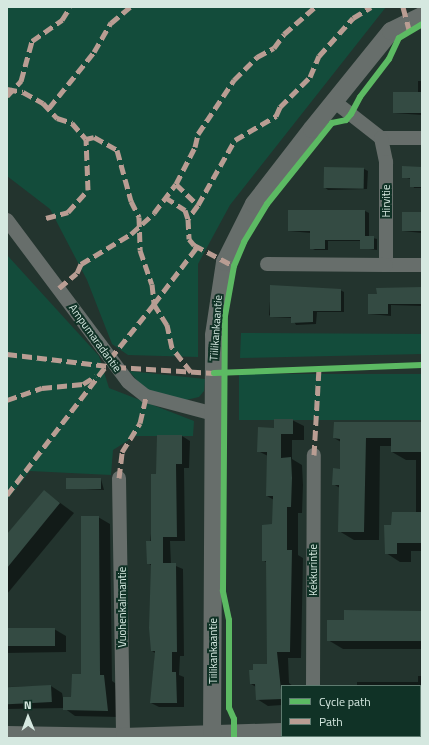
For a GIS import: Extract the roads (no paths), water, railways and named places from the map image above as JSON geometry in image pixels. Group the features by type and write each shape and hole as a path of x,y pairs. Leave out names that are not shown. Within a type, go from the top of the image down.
{"street":[{"name":"Tiilikankaantie","path":"212,734 216,310 230,249 254,204 391,31 422,16"},
{"path":"334,102 381,138 422,138"},
{"name":"Hirvitie","path":"381,138 386,162 386,265"},
{"name":"Ampumaradantie","path":"7,220 128,382 146,396 214,414"},
{"path":"267,264 422,265"},
{"name":"Kekkurintie","path":"313,685 314,455"},
{"name":"Vuohenkalmantie","path":"119,478 123,735"},
{"path":"7,733 123,735 212,734 281,730"}]}
